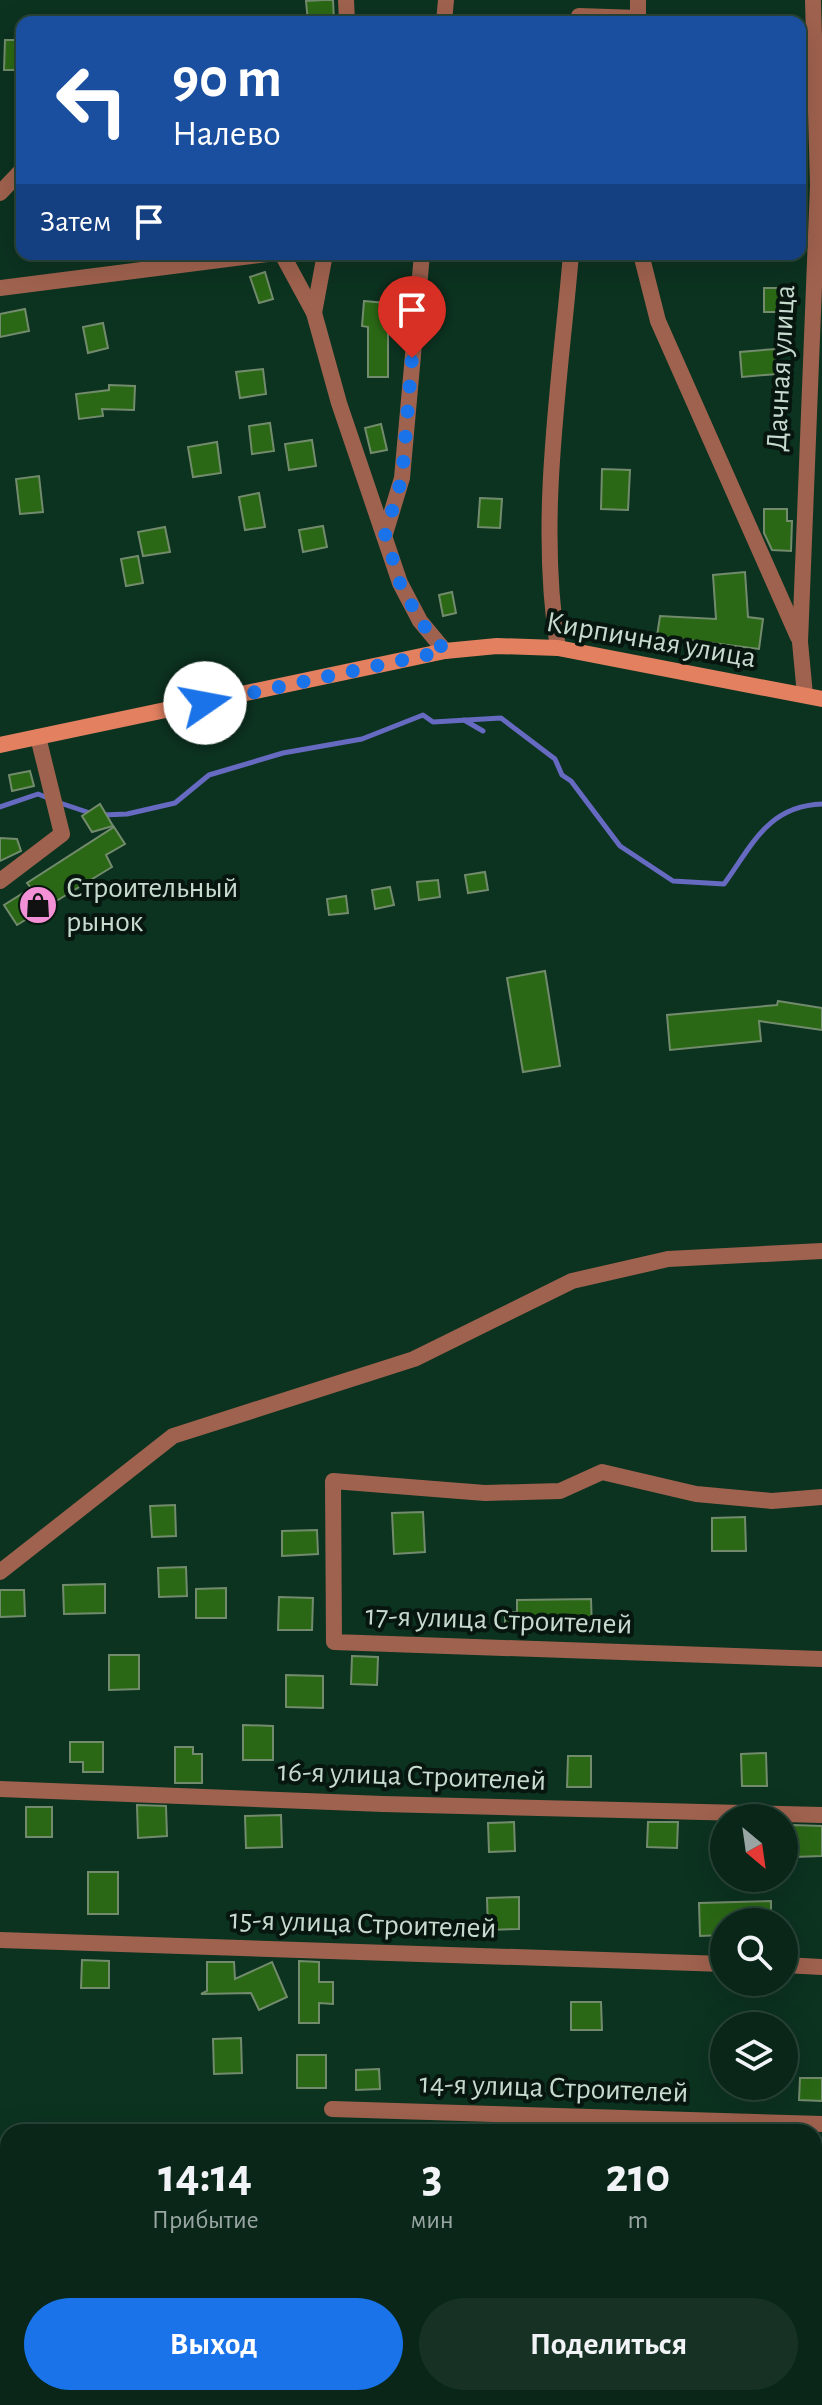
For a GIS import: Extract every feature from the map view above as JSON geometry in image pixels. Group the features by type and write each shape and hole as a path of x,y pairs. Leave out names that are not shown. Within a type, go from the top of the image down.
{"main road":[{"name":"Кирпичная улица","path":"0,745 445,651 497,646 558,648 814,697"}],"street":[{"name":"Дачная улица","path":"800,642 820,198 813,0"},
{"path":"0,193 16,176"},
{"path":"0,288 220,260"},
{"path":"285,260 314,313 339,403 400,583 420,621 445,651"},
{"path":"314,313 324,260"},
{"path":"385,534 402,478 421,260"},
{"path":"558,648 550,600 550,502 570,260"},
{"path":"643,260 658,321 800,642 814,697"},
{"path":"0,881 62,834 38,737"},
{"path":"0,1572 173,1436 414,1359 572,1281 668,1259 822,1251"},
{"name":"17-я улица Строителей","path":"822,1497 772,1501 696,1494 602,1472 560,1491 485,1493 333,1481 334,1642 822,1659"},
{"name":"16-я улица Строителей","path":"0,1789 383,1804 822,1815"},
{"name":"15-я улица Строителей","path":"0,1940 710,1964"},
{"path":"798,1966 822,1967"},
{"name":"14-я улица Строителей","path":"332,2109 822,2124"}],"building":[{"path":"333,0 334,16 307,16 306,1"},
{"path":"5,40 16,40 16,70 4,70"},
{"path":"265,272 273,299 259,303 250,277"},
{"path":"764,288 785,288 785,312 764,312"},
{"path":"364,301 397,304 395,329 388,328 388,377 368,377 368,327 362,326"},
{"path":"25,309 29,331 0,337 0,314"},
{"path":"103,323 108,348 88,353 83,327"},
{"path":"775,349 777,374 742,377 740,352"},
{"path":"263,369 266,394 240,398 236,372"},
{"path":"109,385 135,386 134,410 102,409 103,416 79,419 76,394 109,390"},
{"path":"270,423 274,451 252,454 249,426"},
{"path":"381,424 387,450 371,453 365,428"},
{"path":"312,440 316,466 289,470 285,444"},
{"path":"217,442 221,473 193,477 188,447"},
{"path":"602,469 630,470 628,510 601,509"},
{"path":"39,476 43,512 20,514 16,479"},
{"path":"259,493 265,527 245,530 239,497"},
{"path":"480,498 502,499 500,528 478,527"},
{"path":"764,509 787,509 787,521 792,521 791,551 772,550 764,533"},
{"path":"323,526 327,547 303,552 299,530"},
{"path":"165,527 170,552 143,556 138,532"},
{"path":"138,556 143,583 126,586 121,559"},
{"path":"745,572 748,617 763,619 759,649 657,636 660,616 716,619 713,575"},
{"path":"452,592 456,613 443,616 439,595"},
{"path":"30,771 34,786 12,791 9,775"},
{"path":"100,804 113,826 92,832 82,816"},
{"path":"114,827 125,844 106,855 112,867 17,925 4,905 31,888 27,883"},
{"path":"0,838 17,839 21,851 0,861"},
{"path":"485,872 488,890 468,893 465,875"},
{"path":"438,880 440,897 419,900 417,882"},
{"path":"390,887 394,905 375,909 372,890"},
{"path":"346,896 348,913 329,915 327,899"},
{"path":"545,971 560,1066 523,1072 507,978"},
{"path":"778,1001 822,1008 822,1030 759,1021 761,1041 670,1050 667,1015 777,1005"},
{"path":"175,1505 176,1536 152,1537 150,1506"},
{"path":"423,1512 425,1552 394,1554 392,1513"},
{"path":"745,1517 746,1551 712,1551 712,1518"},
{"path":"317,1530 318,1554 282,1556 282,1531"},
{"path":"186,1567 187,1596 159,1597 158,1568"},
{"path":"105,1584 105,1613 64,1614 63,1585"},
{"path":"226,1588 226,1618 196,1618 196,1589"},
{"path":"0,1590 24,1590 25,1616 0,1617"},
{"path":"279,1597 313,1598 312,1630 278,1630"},
{"path":"591,1599 592,1630 565,1631 565,1626 505,1627 505,1612 517,1612 517,1600"},
{"path":"109,1655 139,1655 139,1689 109,1690"},
{"path":"352,1656 378,1657 377,1685 351,1684"},
{"path":"286,1675 323,1676 323,1708 286,1707"},
{"path":"243,1725 273,1726 273,1760 243,1760"},
{"path":"70,1742 103,1742 103,1772 83,1772 83,1762 70,1762"},
{"path":"175,1747 193,1747 193,1754 202,1754 202,1783 175,1783"},
{"path":"766,1753 767,1786 742,1786 741,1754"},
{"path":"568,1756 591,1756 591,1787 567,1787"},
{"path":"137,1805 166,1806 167,1836 138,1838"},
{"path":"26,1807 52,1807 52,1837 26,1837"},
{"path":"281,1815 282,1847 246,1848 245,1816"},
{"path":"514,1822 515,1851 489,1852 488,1823"},
{"path":"648,1822 678,1822 677,1848 647,1847"},
{"path":"798,1825 822,1826 822,1856 798,1857"},
{"path":"88,1872 118,1872 118,1914 88,1914"},
{"path":"519,1897 519,1929 488,1930 487,1898"},
{"path":"771,1901 771,1908 710,1908 710,1936 700,1936 699,1903"},
{"path":"82,1960 109,1961 109,1988 81,1988"},
{"path":"299,1961 319,1962 319,1982 333,1982 333,2004 319,2003 319,2023 299,2023"},
{"path":"207,1962 234,1962 235,1979 272,1962 287,1997 259,2010 251,1993 201,1994 207,1991"},
{"path":"571,2002 601,2002 602,2030 571,2030"},
{"path":"241,2038 242,2073 214,2074 213,2039"},
{"path":"297,2055 326,2055 326,2088 297,2088"},
{"path":"379,2069 380,2089 356,2090 356,2070"},
{"path":"800,2078 822,2078 822,2101 799,2100"}],"waterway":[{"path":"103,815 127,814 175,803 209,775 283,753 362,739 423,715 433,722 501,718 555,759 562,775 571,781 620,846 673,881 724,884 754,842 775,820 803,806 822,804"},
{"path":"464,720 483,731"},
{"path":"0,807 38,794 48,798"},
{"path":"57,802 93,814"}],"place":[{"name":"Строительный рынок","path":"38,905"}],"route":[{"path":"205,703 445,651 420,621 400,583 385,534 402,478 412,358"}]}
